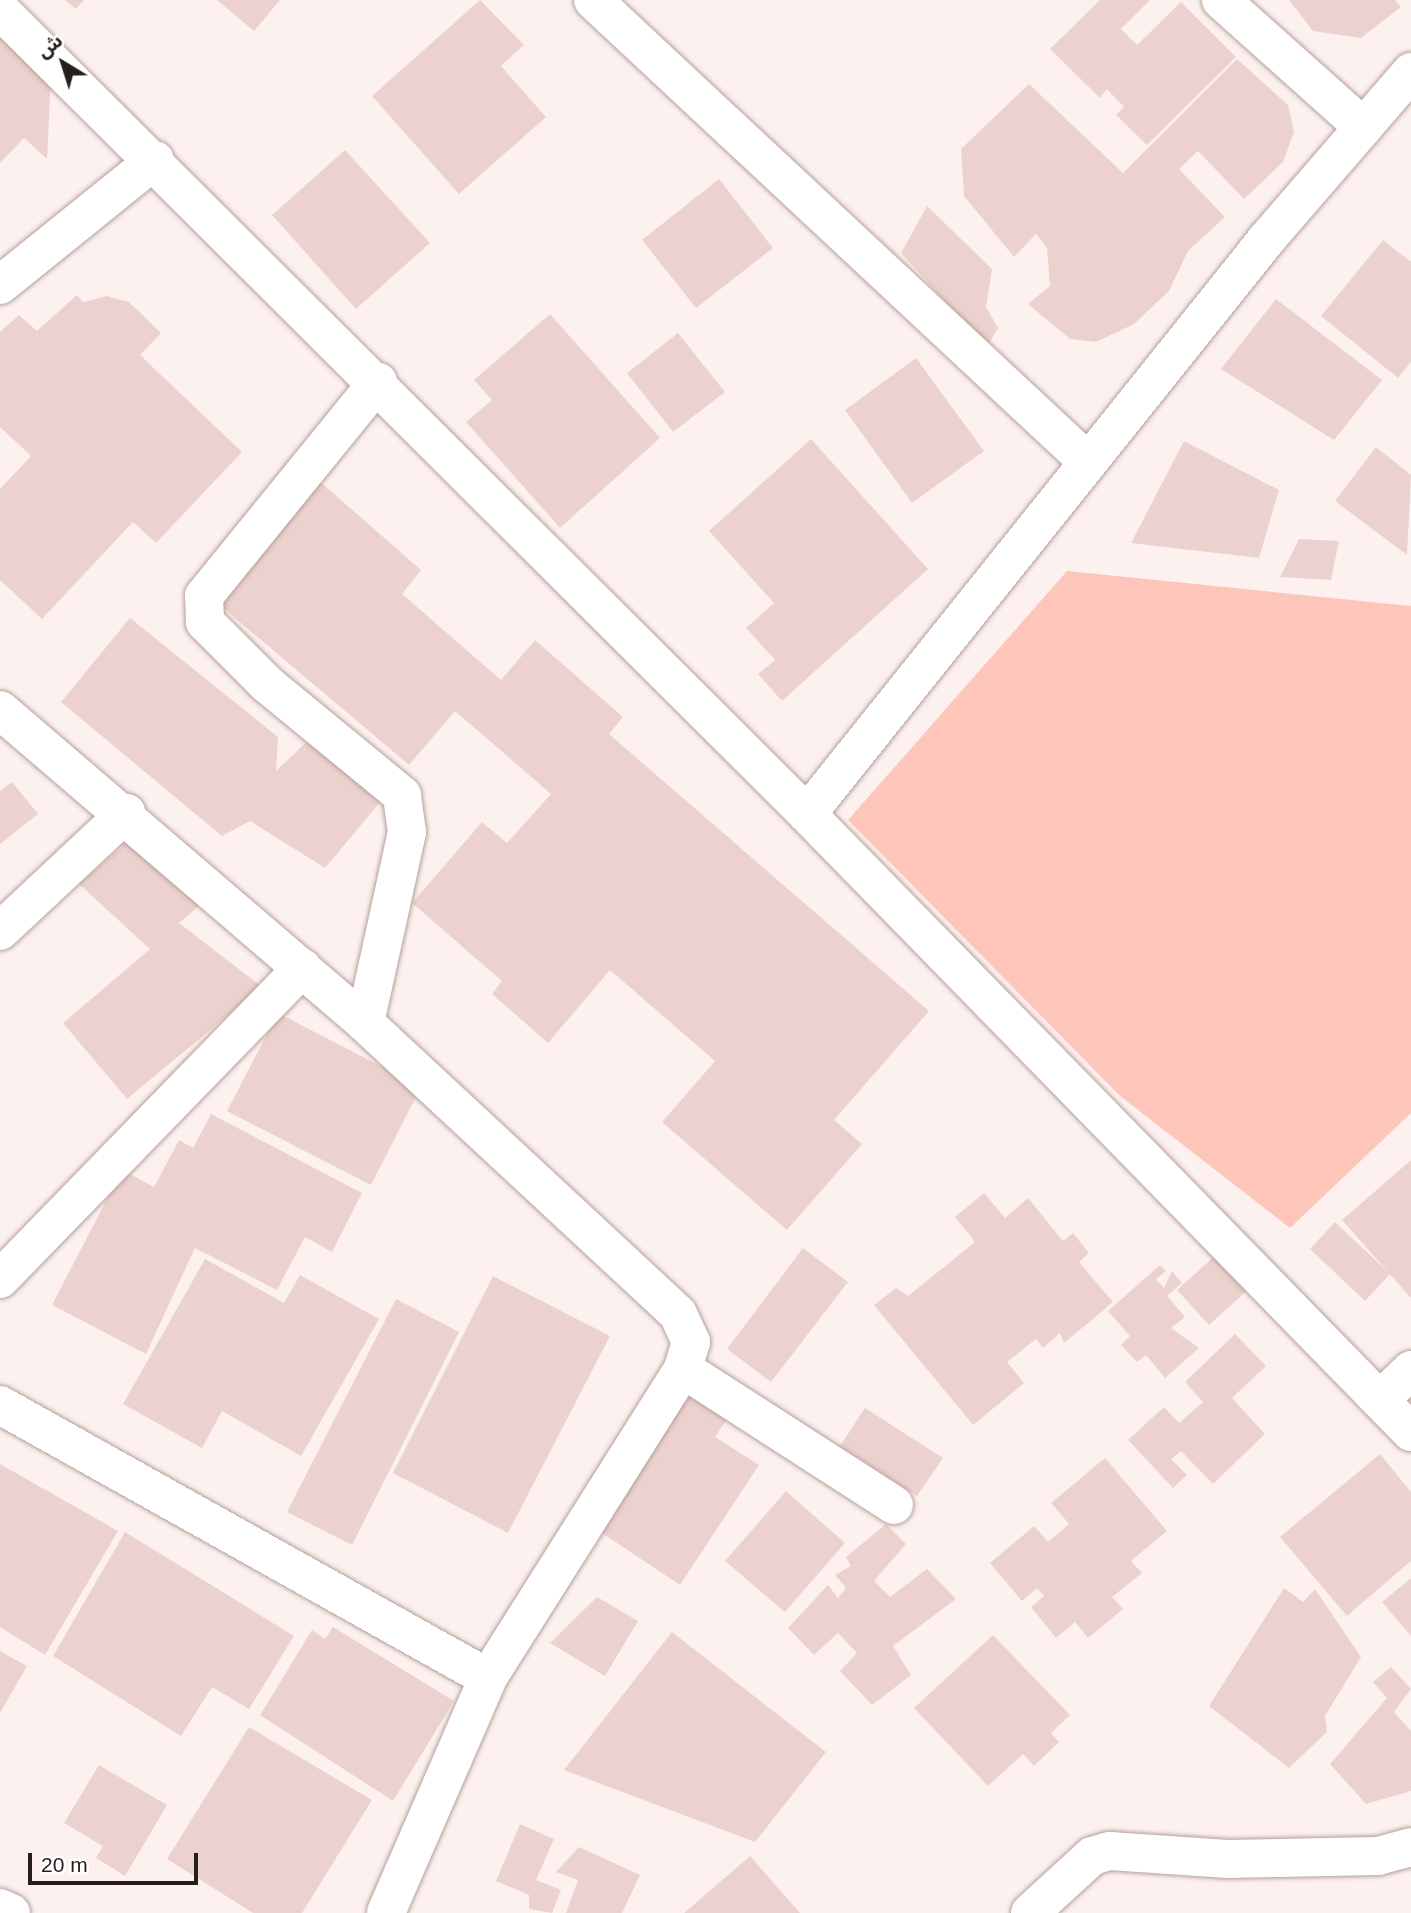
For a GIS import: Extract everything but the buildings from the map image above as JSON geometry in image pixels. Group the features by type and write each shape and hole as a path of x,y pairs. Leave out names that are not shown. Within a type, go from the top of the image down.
{"street":[{"path":"593,0 1088,462"},
{"path":"1222,0 1363,127"},
{"path":"0,10 378,382 807,814 1411,1432"},
{"path":"807,814 1088,462 1411,72"},
{"path":"0,285 155,160"},
{"path":"365,1023 407,832 402,795 258,675 205,622 204,596 378,382"},
{"path":"0,709 126,813 365,1023 678,1314 691,1342 683,1369 488,1678 386,1913"},
{"path":"0,931 126,813"},
{"path":"0,1279 302,968"},
{"path":"683,1369 894,1504"},
{"path":"1380,1400 1411,1370"},
{"path":"0,1405 488,1678"},
{"path":"1030,1913 1092,1856 1111,1852 1241,1858 1378,1856 1411,1847"},
{"path":"0,1908 10,1913"}],"shaded area":[{"path":"1067,571 1411,606 1411,1113 1290,1228 1120,1096 848,820"}]}
